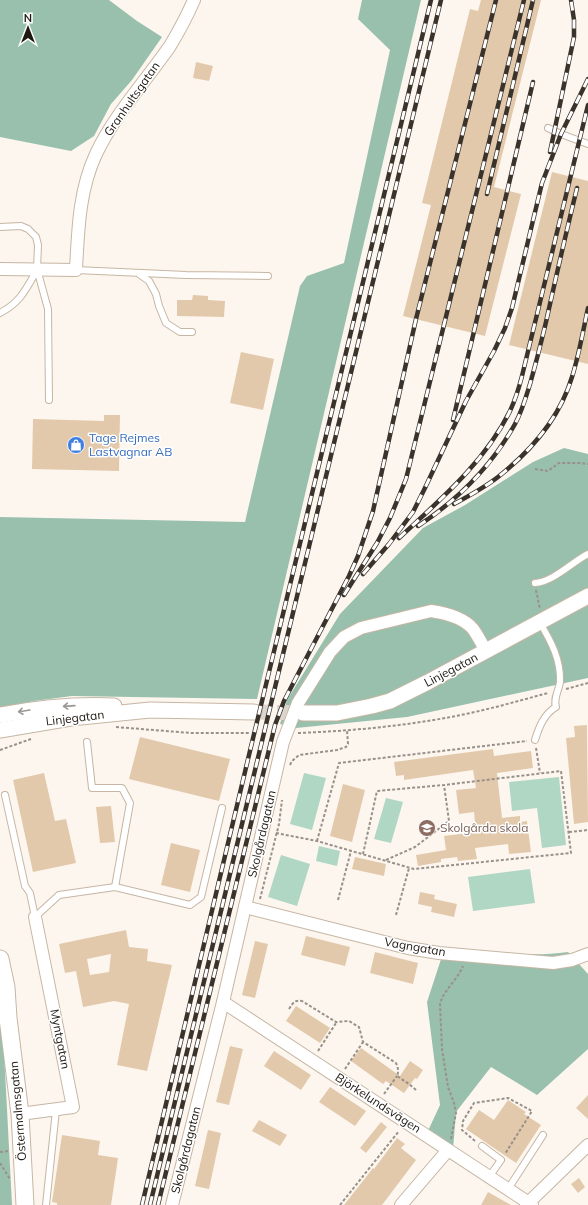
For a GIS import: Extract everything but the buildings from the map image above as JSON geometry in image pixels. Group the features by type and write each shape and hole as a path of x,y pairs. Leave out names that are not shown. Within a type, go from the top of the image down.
{"main road":[{"name":"Östermalmsgatan","path":"0,959 6,987 8,1018 20,1114 25,1205"},
{"name":"Östermalmsgatan","path":"0,994 8,1018"}],"street":[{"name":"Granhultsgatan","path":"76,270 78,234 82,204 85,188 96,155 111,126 170,45 194,0"},
{"path":"0,269 76,270"},
{"name":"Linjegatan","path":"303,713 337,713 390,701 408,693 588,596"},
{"name":"Skolgårdagatan","path":"172,1205 223,1002 283,742 298,703 330,652 348,635 361,628 431,611 442,612 452,615 468,624 473,629 486,651"},
{"name":"Linjegatan","path":"0,715 24,710 73,705 114,706 150,710 254,712"},
{"name":"Linjegatan","path":"0,730 64,719 150,710"},
{"name":"Vagngatan","path":"245,907 408,948 438,953 553,963 572,960 588,954"},
{"name":"Myntgatan","path":"20,1114 74,1107 35,917"},
{"name":"Björkelundsvägen","path":"223,1002 529,1204"},
{"path":"529,1204 588,1145"},
{"path":"401,1205 448,1150"}],"lane":[{"path":"548,128 588,144"},
{"path":"0,227 21,226 28,229 36,237 38,245 37,269 48,309 49,400"},
{"path":"0,313 18,301 37,269"},
{"path":"76,270 139,274 268,276"},
{"path":"139,274 149,281 156,294 166,323 180,332 192,332"},
{"path":"535,583 540,583 548,579 588,554"},
{"path":"535,740 545,717 556,707 555,700 560,682 554,648 539,622"},
{"path":"87,742 92,788 122,788 130,803 115,887"},
{"path":"5,795 25,886 30,893 35,917"},
{"path":"35,917 59,895 115,887 190,905 201,897 222,808"},
{"path":"46,1205 56,1110"},
{"path":"508,1189 543,1135"},
{"path":"482,1146 501,1160 489,1177"}],"path":[{"path":"535,469 548,471 559,463 588,464"},
{"path":"293,733 401,725 458,716 588,683"},
{"path":"113,727 191,733 249,733"},
{"path":"290,766 292,761 299,755 337,750 346,747 348,740 347,730"},
{"path":"0,750 34,738"},
{"path":"317,841 338,763 535,740 540,773"},
{"path":"276,833 317,841 414,869 571,853 561,771 444,785 377,791 363,854"},
{"path":"385,861 415,847 449,821 444,785"},
{"path":"257,911 276,833 283,795"},
{"path":"569,832 588,830"},
{"path":"338,900 351,851"},
{"path":"396,915 409,868"},
{"path":"448,1150 456,1113 448,1087 442,1049 440,1004 442,998 460,973 464,964 464,955"},
{"path":"288,1009 297,1000 302,1001 336,1022 349,1021 359,1027 363,1042 396,1063 399,1072 378,1104"},
{"path":"311,1060 336,1022"},
{"path":"339,1078 363,1042"},
{"path":"397,1076 416,1090"},
{"path":"482,1146 462,1130 463,1121 474,1103 508,1098 532,1111 501,1160"},
{"path":"340,1205 406,1122"}],"green space":[{"path":"0,0 109,0 162,37 132,80 111,104 94,136 71,151 0,137"},
{"path":"362,0 421,0 257,699 72,696 34,701 0,708 0,517 245,522 300,286 307,276 344,263 390,50 358,19"},
{"path":"564,448 588,454 588,678 407,717 296,728 280,724 287,700 340,614 423,528 465,505 533,462"},
{"path":"304,773 326,778 312,830 290,824"},
{"path":"559,777 566,845 542,848 537,808 512,811 509,782"},
{"path":"386,798 403,802 391,843 374,839"},
{"path":"319,846 340,851 337,866 316,861"},
{"path":"281,855 310,864 297,906 268,897"},
{"path":"530,869 535,903 473,911 468,877"},
{"path":"445,947 522,954 553,954 568,952 588,974 588,1049 537,1095 491,1067 456,1112 453,1150 427,1133 440,1105 427,1002"},
{"path":"0,1021 3,1033 12,1205 0,1205"}],"tunnel":[{"path":"254,712 303,713"}],"railway":[{"path":"142,1205 431,0"},
{"path":"150,1205 441,0"},
{"path":"158,1205 275,725 284,701 349,576 358,556 373,511 416,319 496,0"},
{"path":"344,595 377,543 390,518 406,479 524,0"},
{"path":"487,194 533,0"},
{"path":"550,152 574,37 574,20 571,0"},
{"path":"363,574 389,544 413,512 466,401 505,328 512,308 542,183 561,134 588,79"},
{"path":"453,420 533,82"},
{"path":"399,538 446,495 475,464 500,430 512,407 522,376 588,105"},
{"path":"418,526 447,505 473,481 506,440 515,424 527,394 538,353 577,188"},
{"path":"454,504 488,484 510,467 533,444 552,419 567,392 572,377 588,308"}],"place":[{"name":"Tage Rejmes Lastvagnar AB","path":"76,445"},
{"name":"Skolgårda skola","path":"427,828"}]}
